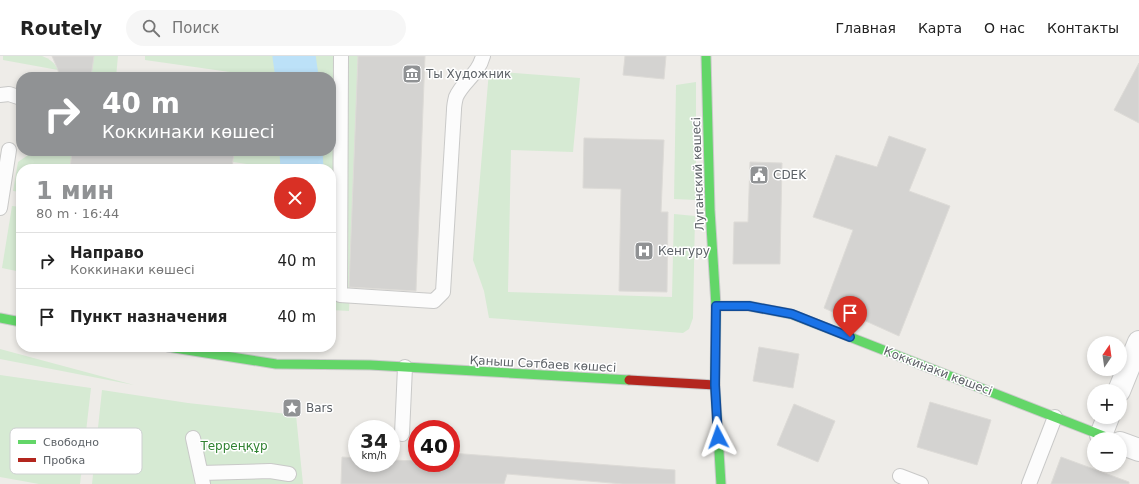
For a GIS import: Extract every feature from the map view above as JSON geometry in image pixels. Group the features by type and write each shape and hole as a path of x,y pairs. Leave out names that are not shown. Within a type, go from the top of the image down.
{"street":[{"name":"Луганский көшесі","path":"706,56 710,210 716,306 715,385 721,484"},
{"name":"Коккинаки көшесі","path":"716,306 749,306 792,314 1055,417 1107,432"},
{"path":"0,318 16,321"},
{"path":"1122,384 1139,342"},
{"name":"Қаныш Сәтбаев көшесі","path":"200,352 276,364 370,365 715,385"},
{"name":"Қаныш Сәтбаев көшесі","path":"294,354 370,365"},
{"name":"Коккинаки көшесі","path":"1127,443 1139,450"}],"lane":[{"path":"341,56 340,295 434,301 443,292 456,98 461,89 477,71 483,56"},
{"path":"0,95 9,94 16,96"},
{"path":"0,208 10,148"},
{"path":"402,434 405,367"},
{"path":"1029,484 1055,417"},
{"path":"193,438 202,478 270,471 289,474"},
{"path":"900,476 921,484"}],"green space":[{"path":"3,56 42,56 52,61 58,70 3,60"},
{"path":"94,56 118,56 116,72 92,72"},
{"path":"145,56 358,56 349,311 336,310 336,164 247,164 233,162 234,156 336,156 336,72 230,72 145,60"},
{"path":"489,71 580,78 573,152 511,150 508,292 672,297 674,214 695,216 693,318 689,329 683,333 489,318 484,291 473,260"},
{"path":"696,82 696,200 674,199 676,85"},
{"path":"27,156 71,156 71,164 18,164 18,162"},
{"path":"16,174 16,191 13,191"},
{"path":"12,206 16,206 16,271 2,268"},
{"path":"0,349 134,385 0,359"},
{"path":"0,375 91,388 86,428 10,428 10,474 81,474 80,484 39,484 0,477"},
{"name":"Терреңқұр","path":"102,390 188,403 296,415 303,484 92,484 93,474 142,474 142,428 98,428"}],"building":[{"path":"52,56 94,56 92,72 58,72"},
{"path":"358,56 425,56 416,291 349,287"},
{"path":"625,56 666,56 664,79 623,75"},
{"path":"1139,63 1139,123 1114,110"},
{"path":"889,136 926,149 909,191 950,206 899,336 859,318 857,323 824,308 853,230 813,217 836,155 877,167"},
{"path":"584,138 664,140 661,212 668,212 667,292 619,291 621,189 583,188"},
{"path":"71,156 233,156 233,164 71,164"},
{"path":"750,162 782,163 780,264 733,264 734,222 748,222"},
{"path":"759,347 799,354 793,388 753,381"},
{"path":"930,402 991,420 977,465 917,447"},
{"path":"794,404 835,421 818,462 777,445"},
{"path":"460,454 675,470 675,484 623,484 507,474 504,484 341,484 342,457 348,457 348,472 400,472 400,460 408,461 408,472 460,472"},
{"path":"1061,457 1087,467 1087,472 1102,472 1129,482 1129,484 1051,484"}],"waterway":[{"path":"294,56 296,72"},
{"path":"301,156 302,164"}],"traffic: fast":[{"path":"706,56 710,210 716,306 715,385 721,484"},
{"path":"716,306 749,306 791,314 1093,432"},
{"path":"0,318 16,321"},
{"path":"200,352 276,364 370,365 629,380"}],"traffic: jam":[{"path":"629,380 715,385"}],"place":[{"name":"Ты Художник","path":"412,74"},
{"name":"CDEK","path":"759,175"},
{"name":"Кенгуру","path":"644,251"},
{"name":"Bars","path":"292,408"}],"route":[{"path":"718,437 715,385 716,306 749,306 792,314 850,337"}]}
